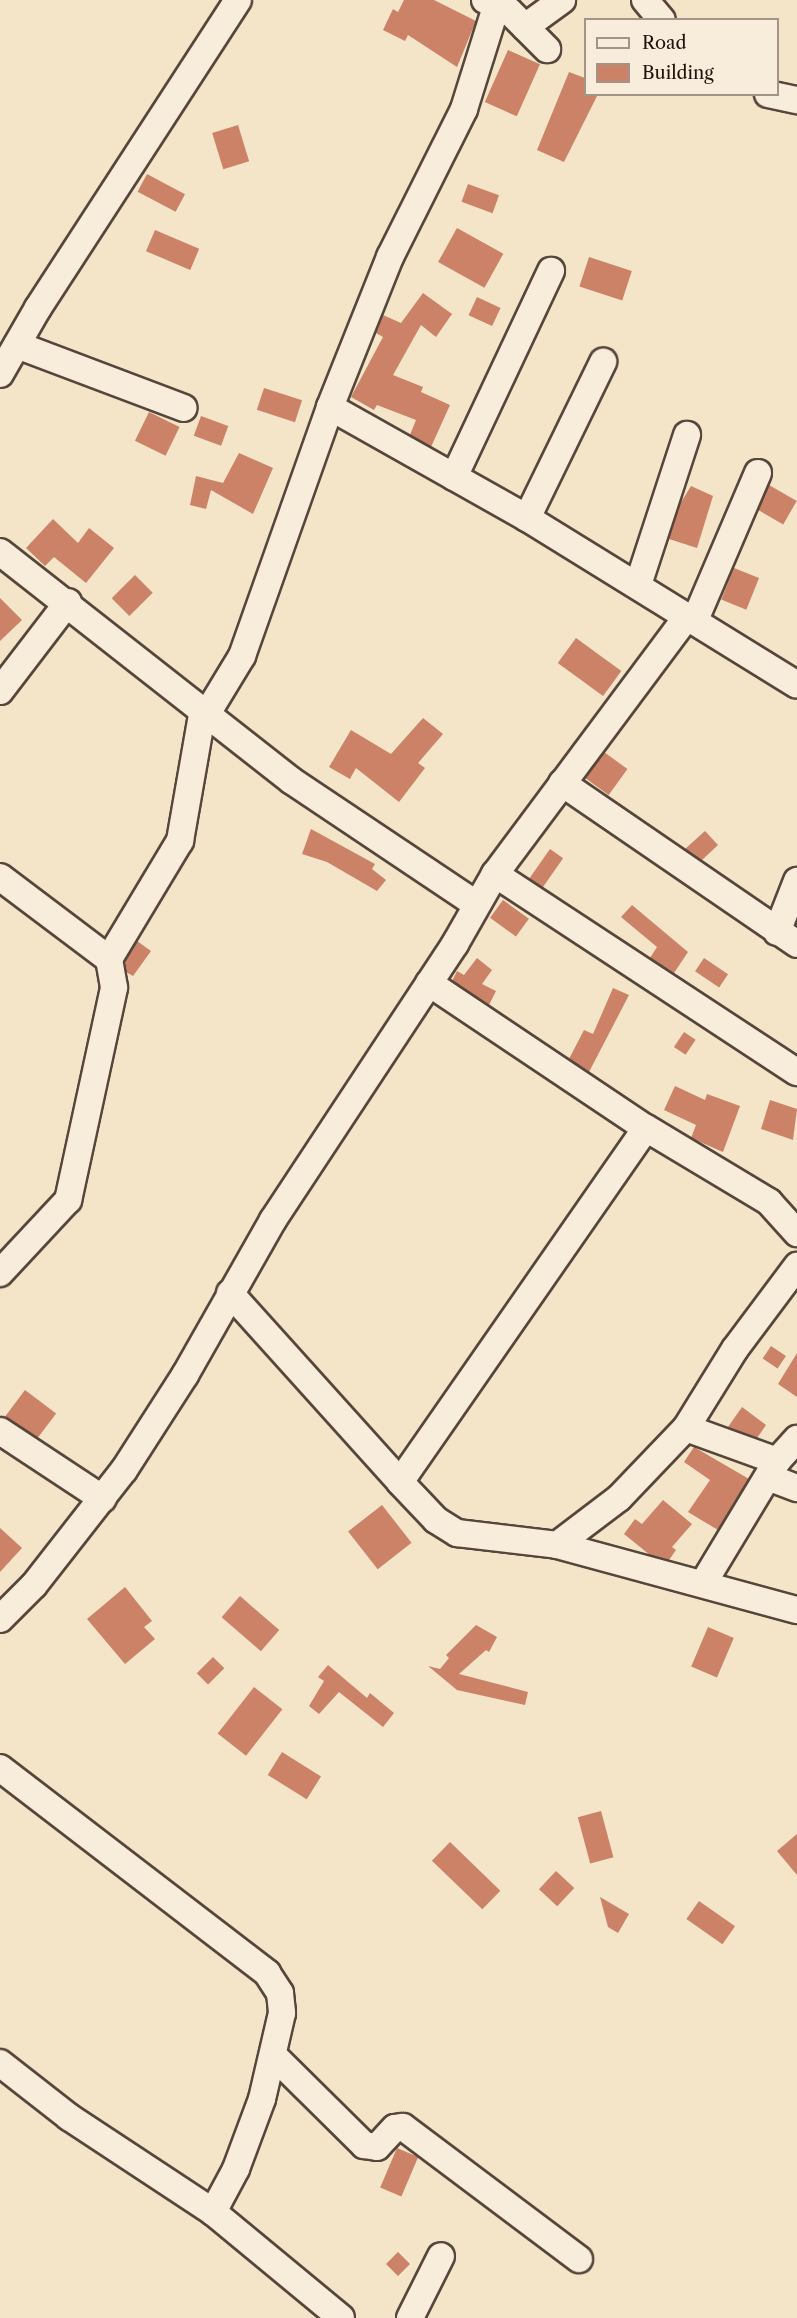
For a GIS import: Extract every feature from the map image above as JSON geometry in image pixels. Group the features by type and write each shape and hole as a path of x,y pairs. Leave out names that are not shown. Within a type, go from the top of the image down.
{"street":[{"path":"0,374 238,0"},
{"path":"525,27 562,0"},
{"path":"645,0 660,18"},
{"path":"0,1273 68,1200 114,988 109,959 180,841 206,711 242,657 330,407 390,257 464,109 491,2 525,27 547,49"},
{"path":"778,96 797,100"},
{"path":"454,477 551,271"},
{"path":"18,345 184,408"},
{"path":"527,518 603,362"},
{"path":"330,407 527,518 797,685"},
{"path":"638,585 687,435"},
{"path":"0,1619 34,1585 103,1499 185,1375 279,1210 429,983 495,874 562,783 691,618 758,473"},
{"path":"0,552 206,711 292,781 476,904"},
{"path":"0,691 68,603"},
{"path":"562,783 787,938 797,881"},
{"path":"495,874 797,1072"},
{"path":"0,877 109,959"},
{"path":"429,983 646,1128 769,1202 797,1233"},
{"path":"399,1482 646,1128"},
{"path":"557,1545 619,1498 686,1428 735,1349 797,1266"},
{"path":"230,1293 399,1482 436,1520 457,1533 557,1545 704,1582 797,1610"},
{"path":"686,1428 773,1469 797,1488"},
{"path":"0,1431 103,1499"},
{"path":"704,1582 773,1469 797,1439"},
{"path":"0,1768 267,1973 280,1993 282,2013 274,2056 236,2169 213,2212"},
{"path":"274,2056 364,2145 376,2146 395,2128 403,2127 579,2259"},
{"path":"0,2064 69,2117 213,2212 341,2318"},
{"path":"410,2318 441,2256"}],"building":[{"path":"404,0 434,0 476,21 457,67 408,35 405,41 383,30 393,9 398,12"},
{"path":"508,50 540,64 517,116 485,102"},
{"path":"569,72 584,78 584,96 597,96 564,162 537,150"},
{"path":"238,125 249,161 223,169 212,133"},
{"path":"147,174 185,194 176,212 138,192"},
{"path":"468,184 499,195 493,213 462,202"},
{"path":"457,228 503,254 484,288 438,262"},
{"path":"155,230 199,249 190,270 146,251"},
{"path":"589,257 632,271 622,300 579,286"},
{"path":"423,293 452,314 436,337 421,325 393,375 423,387 421,392 450,405 431,447 410,435 416,420 377,405 374,410 351,397 383,337 376,333 383,315 401,323"},
{"path":"477,297 501,308 492,326 469,315"},
{"path":"264,388 302,400 295,422 257,410"},
{"path":"149,412 180,427 166,456 135,441"},
{"path":"201,416 228,426 221,446 194,436"},
{"path":"239,453 273,468 253,514 211,490 206,509 190,505 196,476 223,483"},
{"path":"769,485 797,501 783,524 756,508"},
{"path":"691,486 713,496 697,548 669,539 680,504"},
{"path":"53,519 78,543 89,528 114,548 86,583 54,557 45,566 26,548"},
{"path":"734,568 759,578 746,610 721,600"},
{"path":"135,575 153,593 129,616 112,598"},
{"path":"0,598 22,620 0,641"},
{"path":"576,638 621,671 603,696 558,663"},
{"path":"423,718 443,734 418,763 425,768 399,802 356,768 350,779 329,767 351,730 391,754"},
{"path":"604,752 627,769 609,795 585,778"},
{"path":"311,829 375,864 372,869 386,880 377,891 327,862 302,854"},
{"path":"705,831 718,845 702,860 685,849"},
{"path":"550,849 563,858 542,888 529,878"},
{"path":"503,900 529,919 516,937 490,918"},
{"path":"632,905 688,952 674,973 650,958 657,947 621,917"},
{"path":"137,941 151,951 133,976 126,972 125,962"},
{"path":"477,958 492,970 482,984 496,991 489,1005 452,981 457,971 464,975"},
{"path":"704,958 728,974 719,987 695,971"},
{"path":"613,988 629,995 589,1072 569,1059 584,1030 593,1034"},
{"path":"684,1032 696,1040 686,1055 674,1047"},
{"path":"675,1086 705,1100 707,1094 740,1106 723,1152 691,1138 696,1125 664,1110"},
{"path":"770,1100 797,1109 793,1140 761,1129"},
{"path":"771,1346 786,1356 778,1369 763,1358"},
{"path":"797,1353 797,1397 778,1384"},
{"path":"25,1390 56,1413 36,1441 5,1417"},
{"path":"742,1407 766,1425 757,1438 728,1427"},
{"path":"694,1447 749,1479 718,1530 688,1512 710,1480 684,1462"},
{"path":"663,1500 692,1524 672,1547 676,1550 669,1560 650,1555 624,1534 635,1519 642,1524"},
{"path":"382,1505 412,1543 378,1569 348,1531"},
{"path":"0,1528 22,1548 0,1572"},
{"path":"125,1587 152,1621 144,1627 155,1639 125,1664 87,1619"},
{"path":"240,1596 279,1630 261,1651 222,1617"},
{"path":"476,1625 497,1637 489,1652 486,1650 459,1674 528,1692 525,1705 457,1690 428,1666 440,1669 449,1658 446,1655"},
{"path":"708,1627 734,1638 717,1678 691,1667"},
{"path":"213,1657 224,1668 208,1685 197,1673"},
{"path":"328,1665 367,1698 370,1693 394,1713 383,1727 339,1692 319,1714 309,1706 324,1681 318,1677"},
{"path":"254,1687 282,1709 246,1756 218,1733"},
{"path":"282,1752 321,1776 307,1799 268,1775"},
{"path":"601,1811 613,1857 590,1864 578,1817"},
{"path":"797,1834 797,1875 777,1851"},
{"path":"450,1842 500,1891 482,1909 432,1861"},
{"path":"556,1871 574,1888 557,1906 539,1889"},
{"path":"600,1897 629,1914 618,1933 608,1927"},
{"path":"699,1901 735,1926 722,1944 686,1919"},
{"path":"397,2148 418,2157 401,2197 380,2188"},
{"path":"398,2252 410,2264 398,2276 386,2264"}]}
